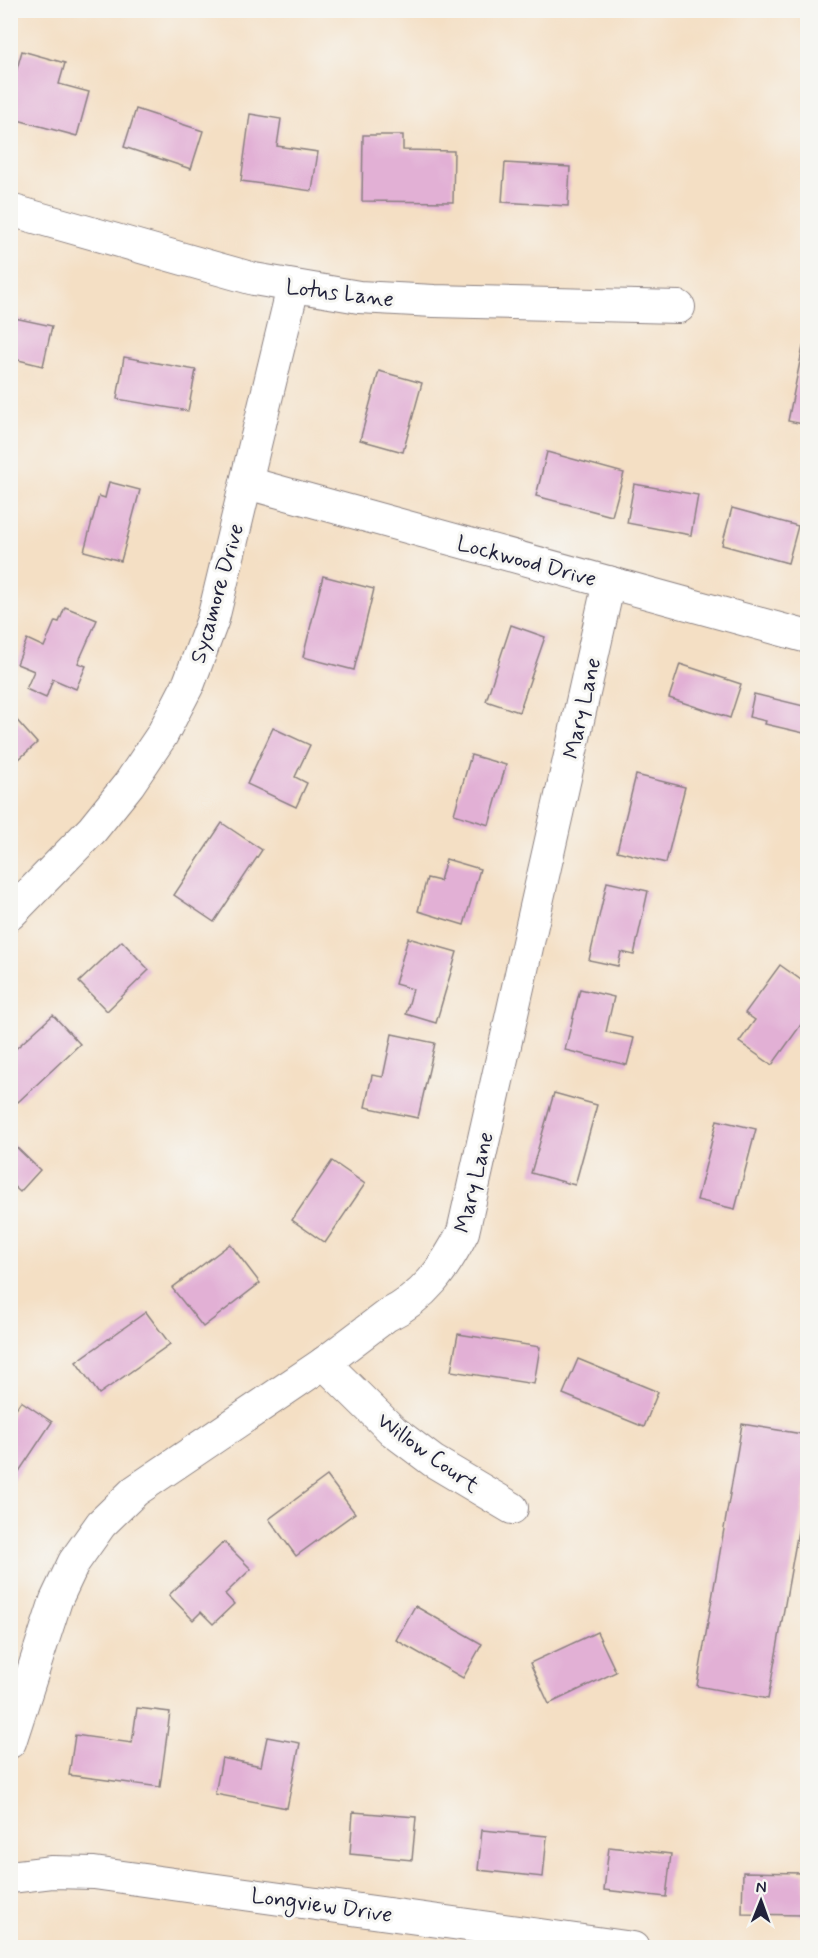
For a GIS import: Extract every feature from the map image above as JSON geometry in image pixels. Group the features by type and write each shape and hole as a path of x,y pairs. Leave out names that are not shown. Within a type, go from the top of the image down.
{"street":[{"name":"Lotus Lane","path":"10,210 254,279 359,297 679,307"},
{"name":"Sycamore Drive","path":"10,914 92,830 129,784 162,735 189,683 213,619 293,287"},
{"name":"Lockwood Drive","path":"247,483 807,637"},
{"name":"Mary Lane","path":"10,1742 56,1600 74,1562 101,1524 135,1491 324,1363 386,1316 397,1311 426,1290 447,1264 463,1232 609,582"},
{"name":"Willow Court","path":"324,1363 393,1431 434,1461 512,1509"},
{"name":"Longview Drive","path":"10,1877 52,1872 94,1872 461,1936 633,1947"}],"building":[{"path":"22,51 65,63 59,84 89,92 77,136 10,118 10,93"},
{"path":"136,109 203,131 191,169 124,147"},
{"path":"250,114 281,119 277,146 318,152 312,191 241,181"},
{"path":"363,135 403,135 403,150 454,151 453,202 362,201"},
{"path":"505,163 570,167 568,206 502,202"},
{"path":"10,317 52,326 43,366 10,358"},
{"path":"803,347 808,348 808,425 788,421"},
{"path":"124,357 196,370 188,411 117,399"},
{"path":"379,371 422,383 403,452 360,440"},
{"path":"547,452 624,473 612,516 536,496"},
{"path":"109,482 140,490 121,561 84,551 99,496 105,498"},
{"path":"634,484 698,495 691,535 627,523"},
{"path":"732,508 798,526 788,563 722,545"},
{"path":"323,576 374,589 354,670 303,657"},
{"path":"65,607 97,620 78,663 86,666 76,689 53,679 46,698 26,689 34,671 17,664 27,639 44,647 55,621 59,622"},
{"path":"511,625 545,637 519,712 486,701"},
{"path":"680,664 741,684 730,718 669,698"},
{"path":"754,694 808,707 808,734 765,724 766,721 749,717"},
{"path":"13,716 37,743 10,767 10,718"},
{"path":"273,728 310,745 295,777 307,783 296,807 247,784"},
{"path":"471,755 506,765 489,825 454,814"},
{"path":"636,775 685,787 666,863 617,851"},
{"path":"222,823 262,850 214,922 174,895"},
{"path":"446,859 480,869 464,925 418,911 427,878 440,881"},
{"path":"607,882 648,891 634,955 621,952 618,966 589,960"},
{"path":"408,938 457,952 436,1023 406,1014 413,989 395,984"},
{"path":"122,941 149,970 107,1011 79,982"},
{"path":"780,965 808,985 808,1015 772,1065 739,1042 755,1020 745,1013"},
{"path":"580,989 614,997 606,1032 634,1038 627,1065 565,1050"},
{"path":"53,1015 80,1044 18,1102 10,1094 10,1054"},
{"path":"392,1034 435,1043 418,1118 365,1107 372,1075 383,1077"},
{"path":"554,1093 597,1105 575,1185 531,1173"},
{"path":"717,1120 756,1129 735,1209 697,1200"},
{"path":"10,1141 40,1170 20,1192 10,1183"},
{"path":"332,1161 365,1184 325,1243 292,1220"},
{"path":"230,1244 260,1283 203,1327 172,1288"},
{"path":"146,1312 170,1344 99,1394 76,1362"},
{"path":"458,1334 540,1347 534,1384 451,1371"},
{"path":"578,1359 658,1392 644,1427 563,1394"},
{"path":"21,1401 52,1422 10,1485 10,1417"},
{"path":"742,1424 808,1435 808,1475 768,1699 697,1686"},
{"path":"327,1476 355,1513 296,1556 269,1519"},
{"path":"224,1542 251,1569 225,1594 234,1604 213,1624 201,1612 193,1620 169,1595"},
{"path":"415,1606 482,1644 463,1678 396,1640"},
{"path":"597,1632 616,1672 549,1704 530,1663"},
{"path":"137,1708 170,1712 160,1787 69,1775 75,1735 132,1743"},
{"path":"267,1737 300,1743 287,1808 215,1794 222,1758 261,1766"},
{"path":"353,1812 416,1817 412,1860 350,1854"},
{"path":"482,1830 547,1836 543,1877 478,1870"},
{"path":"609,1847 671,1854 666,1897 604,1890"},
{"path":"743,1872 805,1873 804,1915 742,1914"}]}
